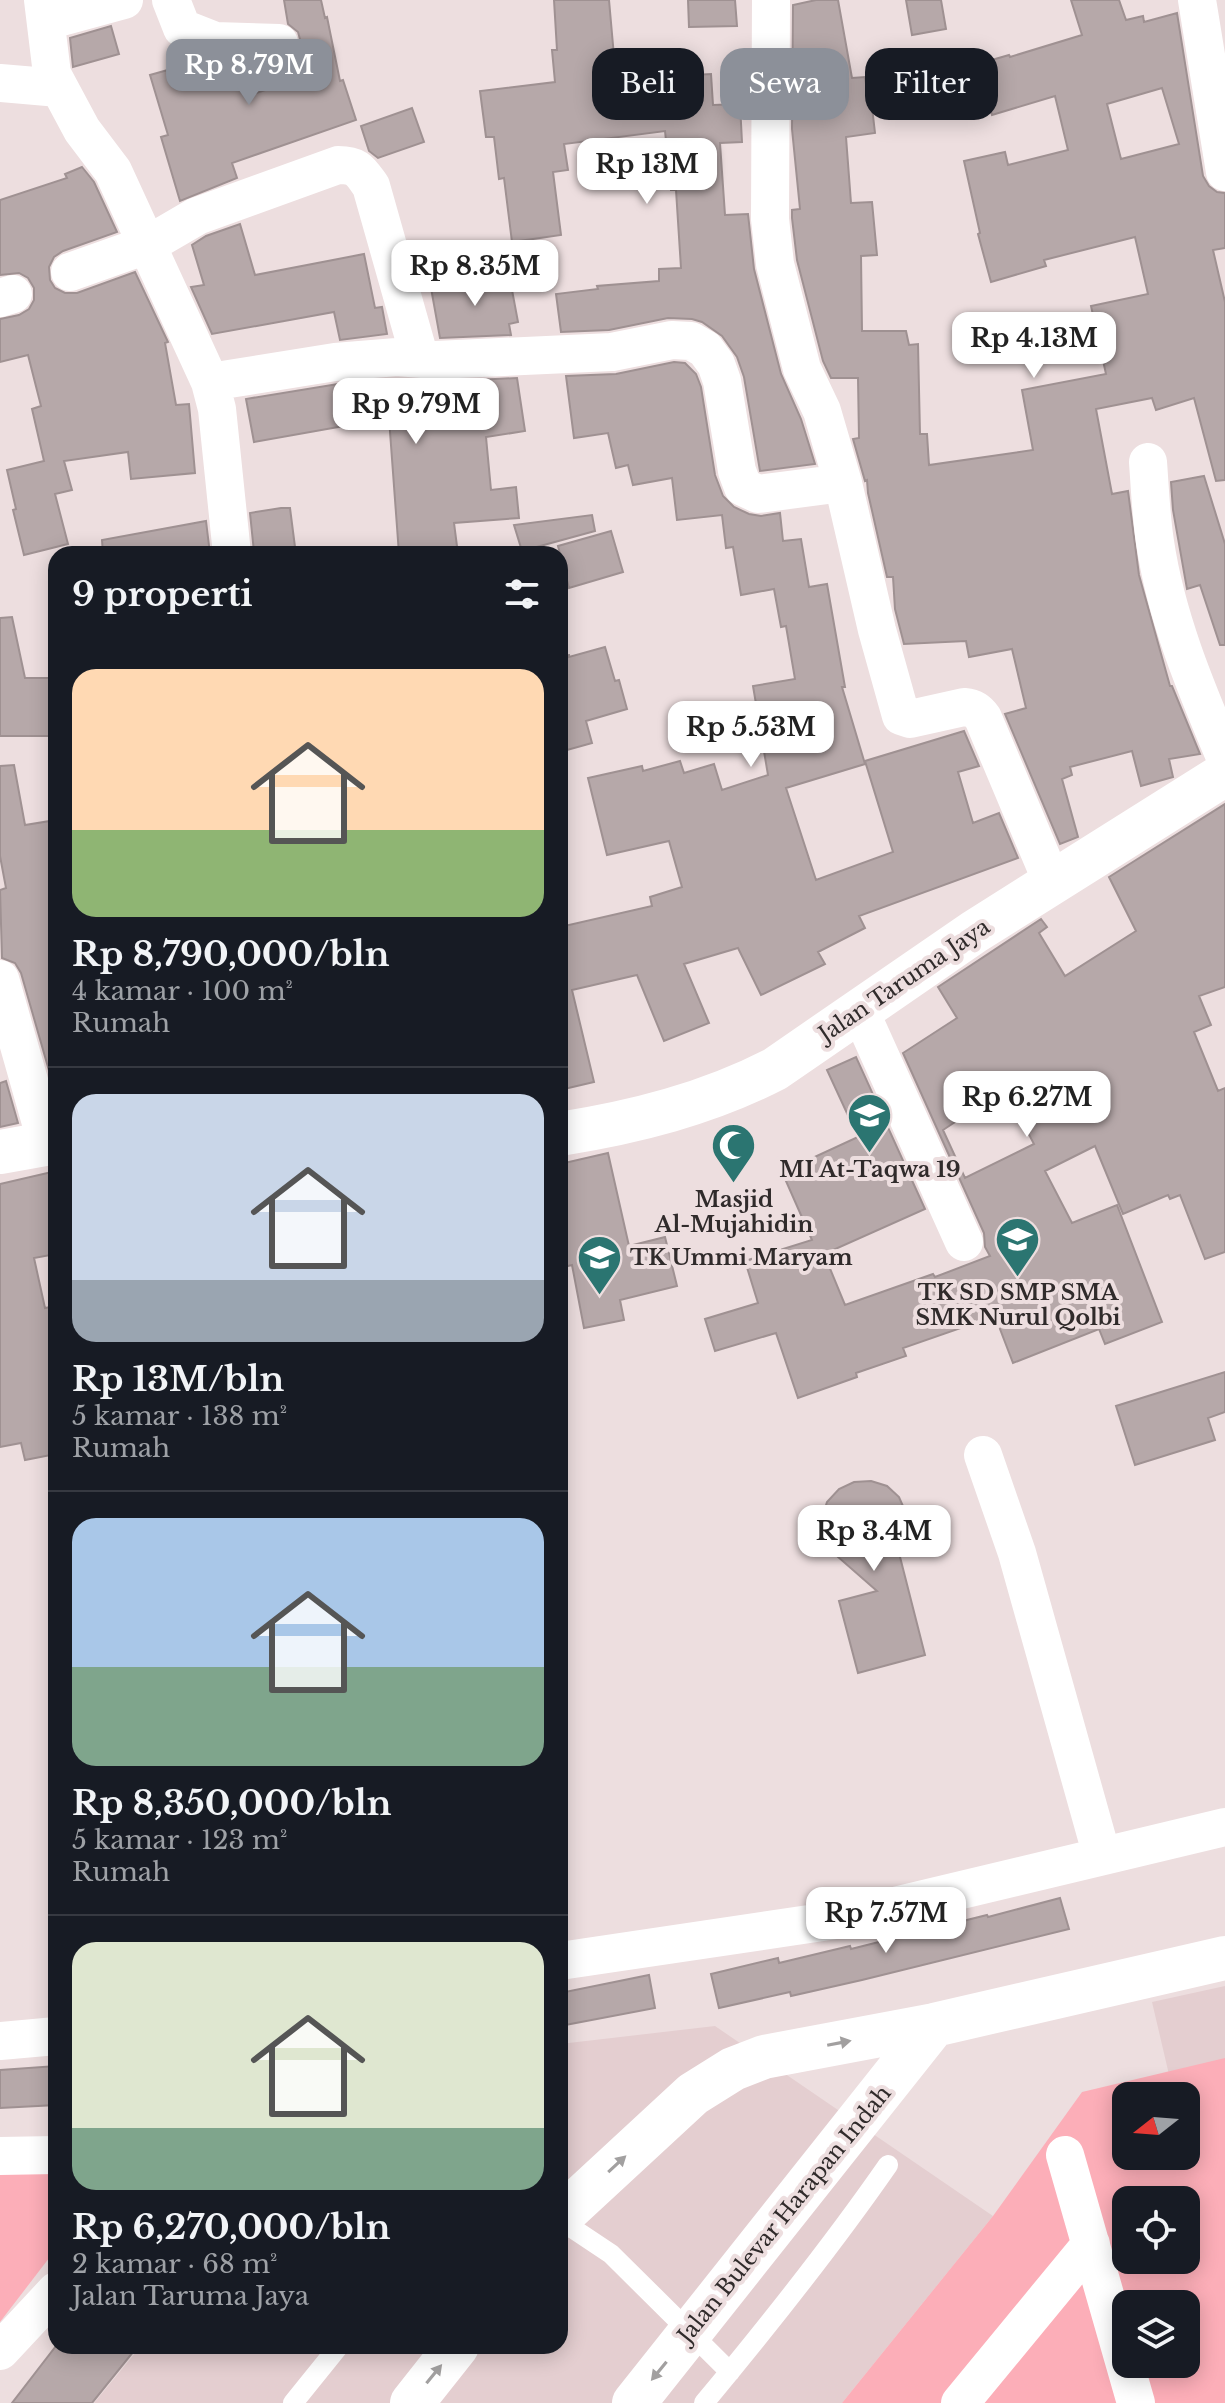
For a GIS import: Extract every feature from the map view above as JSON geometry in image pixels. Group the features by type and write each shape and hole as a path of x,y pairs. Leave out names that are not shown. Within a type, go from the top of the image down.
{"street":[{"path":"124,0 45,10 52,74 82,130 113,171 210,382 217,409 231,546"},
{"path":"171,0 182,28 215,41 279,43"},
{"path":"771,0 770,219 775,264 802,369 822,411 843,483 877,630 901,716 910,719 964,707 973,707 978,711 1052,882"},
{"path":"1197,0 1225,172"},
{"path":"0,83 59,88"},
{"path":"70,272 149,244 197,216 329,168 351,165 371,186 420,359"},
{"path":"210,382 335,362 397,357 420,359 612,352 672,340 691,341 705,349 716,364 722,381 737,471 743,487 758,494 843,483"},
{"path":"1148,462 1155,542 1172,620 1225,757"},
{"name":"Jalan Taruma Jaya","path":"568,1132 702,1101 775,1069 859,1009 1052,882 1225,774"},
{"path":"0,979 48,1133"},
{"path":"859,1009 964,1242"},
{"path":"0,1152 48,1144"},
{"path":"983,1455 1017,1553 1102,1856"},
{"path":"568,1960 836,1920 1225,1827"},
{"path":"568,2211 693,2094 733,2069 764,2057 934,2025 1225,1958"},
{"name":"Jalan Bulevar Harapan Indah","path":"634,2403 934,2025"},
{"path":"0,2041 48,2037"},
{"path":"0,2156 48,2155"},
{"path":"1065,2155 1136,2403"},
{"path":"960,2403 990,2387 1091,2244"},
{"path":"0,2351 48,2300"},
{"path":"412,2403 451,2354"}],"lane":[{"path":"704,2403 888,2165"},
{"path":"568,2224 611,2254 730,2372"},
{"path":"293,2403 333,2354"}],"shaded area":[{"path":"1225,1986 1225,2275 1200,2160 1200,2082 1171,2082 1152,2002"},
{"path":"715,2026 993,2216 842,2403 94,2403 134,2354 568,2354 568,2043"},
{"path":"1225,2058 1225,2403 842,2403 993,2216 1082,2092 1112,2085 1112,2170 1200,2170 1200,2082 1124,2082"},
{"path":"0,2173 48,2173 48,2259 0,2322"}],"building":[{"path":"284,0 321,0 340,81 343,80 356,120 232,163 237,178 180,201 161,137 168,135 150,75 203,60 241,64 250,95 299,79 295,57 301,43 298,32 288,24"},
{"path":"554,0 609,0 613,48 592,48 592,120 704,120 704,74 711,74 713,105 720,105 720,120 741,120 742,142 720,143 725,215 748,214 754,269 781,374 801,419 815,464 760,471 744,377 737,357 722,336 702,322 668,318 609,330 561,332 556,294 598,289 597,286 659,281 659,269 681,268 676,190 671,190 665,131 564,144 568,170 553,172 561,235 512,242 504,178 499,179 494,137 486,137 480,91 555,82 552,50 557,50"},
{"path":"688,0 735,0 737,26 689,27"},
{"path":"816,0 838,0 847,48 793,48 793,5"},
{"path":"906,0 941,0 946,29 912,35"},
{"path":"1071,0 1119,0 1126,20 1143,16 1144,22 1177,13 1203,176 1209,186 1225,193 1225,248 1213,250 1225,302 1225,480 1216,481 1194,398 1156,410 1152,398 1096,409 1112,494 1128,491 1139,575 1170,686 1200,754 1169,759 1173,777 1141,786 1132,751 1070,767 1072,775 1062,779 1078,837 1060,844 1005,714 1026,708 1012,649 969,657 966,641 904,644 895,609 893,577 887,577 867,480 853,439 859,438 858,378 831,378 823,361 797,260 792,210 800,209 792,120 849,120 849,61 852,78 865,77 865,120 873,120 875,133 846,137 851,203 872,202 877,255 861,256 862,331 906,331 909,345 918,344 920,434 927,434 929,465 1033,450 1022,390 1106,374 1091,306 1148,294 1135,237 1044,260 1046,266 991,282 964,161 1005,152 1008,165 1068,150 1055,96 998,113 998,58 1082,35","holes":["1162,88 1179,144 1121,159 1107,104"]},
{"path":"111,26 119,54 73,67 70,38"},
{"path":"412,108 424,142 378,158 369,151 361,126"},
{"path":"82,167 94,182 117,232 54,257 49,267 50,280 55,288 65,293 77,293 135,272 168,342 165,343 176,405 189,404 195,473 131,479 128,452 64,461 72,490 55,494 68,544 48,546 48,549 24,555 7,470 44,461 32,409 41,406 28,355 0,362 0,319 19,315 29,309 34,300 34,288 28,278 19,273 0,275 0,200 67,178 65,174"},
{"path":"240,224 255,275 364,254 375,308 382,307 387,334 340,340 334,312 212,334 191,287 204,285 192,245 206,236"},
{"path":"509,274 518,322 509,324 511,335 440,338 431,288"},
{"path":"674,362 685,363 696,374 701,387 715,475 723,496 734,507 749,514 780,513 783,541 801,539 809,587 827,584 845,687 842,687 865,764 786,788 816,880 893,852 865,761 964,731 979,766 958,772 973,823 999,813 1018,858 859,916 865,928 818,952 825,964 761,995 738,948 684,964 709,1023 664,1041 637,975 572,990 594,1082 568,1088 568,925 652,906 650,897 682,887 669,841 607,855 588,778 642,766 643,771 680,761 684,773 714,764 722,790 768,775 753,686 795,679 786,626 781,627 774,589 741,595 733,547 726,548 722,515 677,520 672,478 633,485 628,465 616,468 608,433 574,438 566,376 616,374"},
{"path":"517,378 525,431 486,437 491,490 516,487 519,518 454,523 457,546 398,546 389,418 254,442 246,399 338,384 383,380 384,385 414,380 436,382"},
{"path":"1204,476 1225,544 1225,645 1220,645 1200,585 1187,589 1173,510 1171,482"},
{"path":"290,508 295,546 253,546 250,513"},
{"path":"592,515 595,531 540,546 520,546 514,525"},
{"path":"206,521 209,546 102,546 102,540"},
{"path":"611,531 623,572 569,588 568,546 558,546"},
{"path":"12,617 25,678 48,678 48,736 0,736 0,618"},
{"path":"605,647 627,709 586,721 592,743 568,750 568,655"},
{"path":"14,765 25,825 48,821 48,1067 21,973 15,963 2,958 0,890 6,888 0,856 0,766"},
{"path":"1225,804 1225,987 1199,996 1211,1025 1194,1032 1218,1091 1225,1088 1225,1252 1205,1259 1180,1195 1170,1199 1168,1195 1123,1214 1095,1146 1045,1171 1072,1223 1117,1205 1162,1322 1105,1344 1099,1329 1013,1363 995,1316 903,1348 906,1356 798,1398 776,1333 715,1351 705,1319 758,1303 745,1261 812,1240 782,1172 858,1137 827,1070 856,1057 925,1209 824,1254 845,1305 990,1256 985,1247 984,1233 903,1053 957,1018 938,987 1041,919 1047,927 1039,933 1065,976 1136,931 1109,877","holes":["1005,1089 1034,1144 965,1178 943,1130"]},
{"path":"6,1081 18,1123 0,1127 0,1083"},
{"path":"608,1153 629,1246 665,1237 677,1286 620,1300 624,1320 584,1328 572,1265 568,1266 568,1162"},
{"path":"48,1173 48,1255 34,1258 45,1308 48,1307 48,1456 25,1460 21,1443 0,1447 0,1184"},
{"path":"1225,1372 1225,1412 1208,1418 1215,1440 1135,1465 1116,1406"},
{"path":"871,1481 887,1486 899,1497 906,1513 907,1530 899,1553 925,1655 858,1673 839,1601 877,1591 830,1550 823,1534 822,1518 827,1502 839,1489 854,1482"},
{"path":"1060,1898 1069,1929 862,1980 719,2008 711,1974 778,1958 779,1963 850,1946 851,1949"},
{"path":"649,1975 655,2008 568,2024 568,1991"},
{"path":"48,2067 48,2105 0,2108 0,2070"},
{"path":"50,2354 132,2354 92,2403 12,2403"}],"place":[{"name":"MI At-Taqwa 19","path":"870,1155"},
{"name":"Masjid Al-Mujahidin","path":"734,1185"},
{"name":"TK SD SMP SMA SMK Nurul Qolbi","path":"1018,1278"},
{"name":"TK Ummi Maryam","path":"599,1296"}]}
